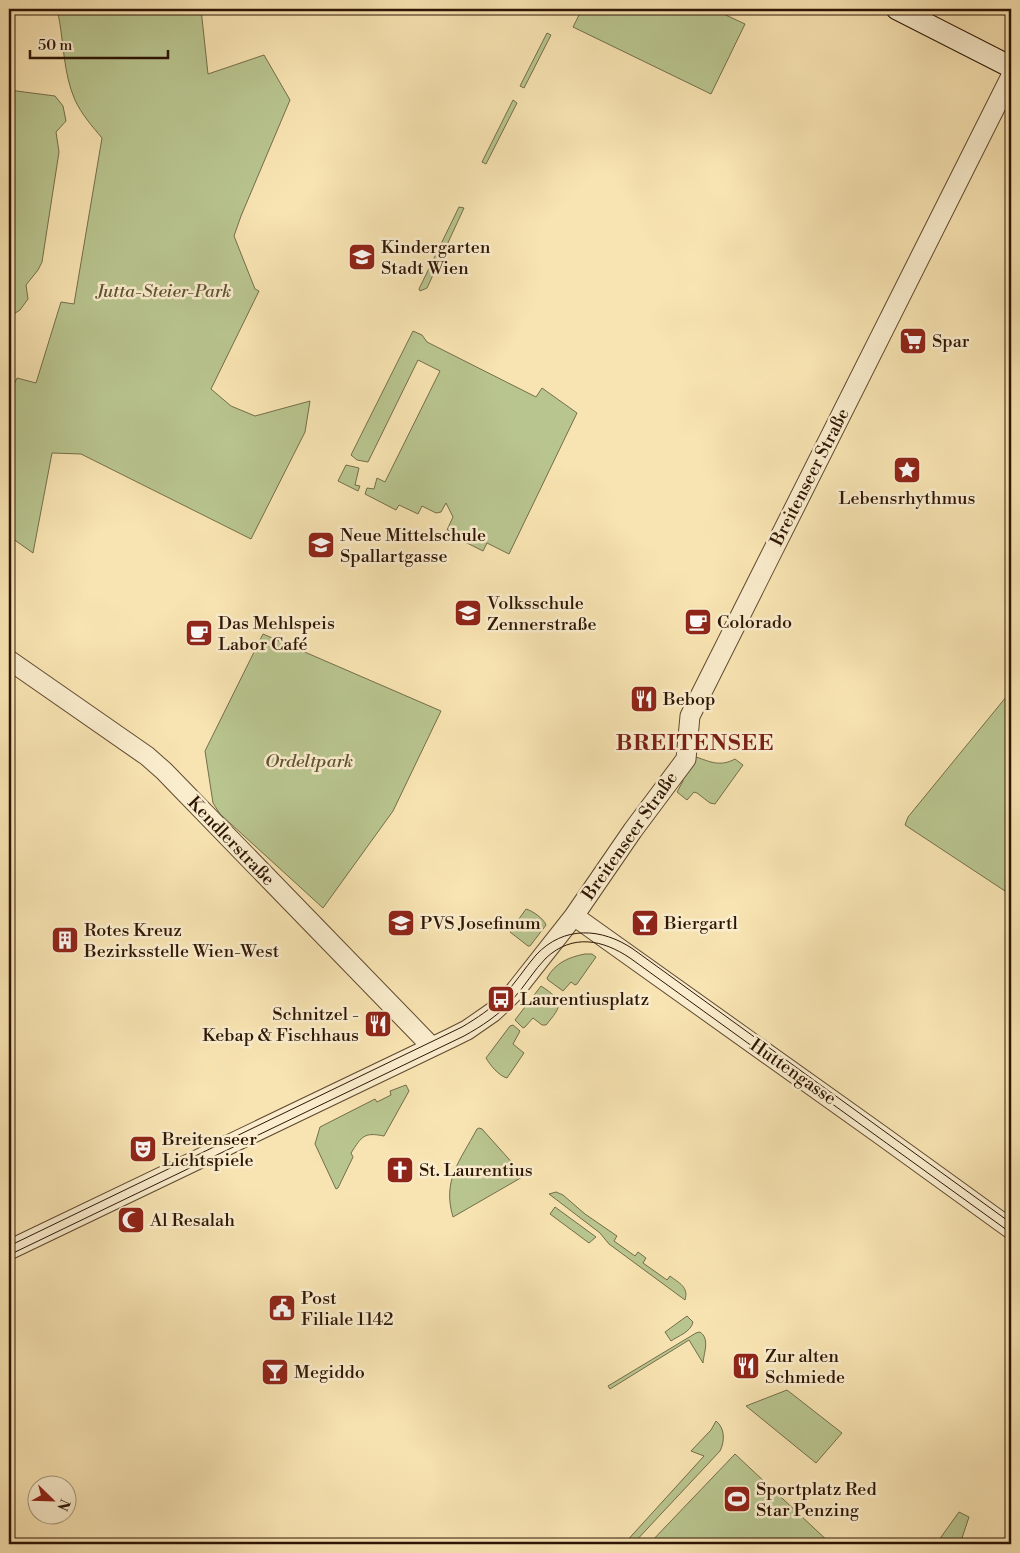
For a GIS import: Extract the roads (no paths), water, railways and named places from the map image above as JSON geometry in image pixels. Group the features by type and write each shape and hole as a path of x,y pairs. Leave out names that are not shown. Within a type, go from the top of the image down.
{"main road":[{"path":"897,9 1011,67"}],"street":[{"name":"Breitenseer Straße","path":"9,1250 467,1030 493,1012 515,991 574,916 633,830 686,759 690,716 1011,76"},
{"name":"Kendlerstraße","path":"9,660 148,756 432,1047"},
{"name":"Huttengasse","path":"574,916 877,1131 1011,1229"}],"tram line":[{"path":"9,1246 462,1027 484,1013 498,1001 536,955 547,945 559,938 583,933 609,937 633,949 1011,1223"},
{"path":"9,1255 464,1036 484,1024 508,1005 546,958 556,950 577,942 599,943 630,958 1011,1233"}],"place":[{"name":"Kindergarten Stadt Wien","path":"362,257"},
{"name":"Spar","path":"913,341"},
{"name":"Lebensrhythmus","path":"907,470"},
{"name":"Neue Mittelschule Spallartgasse","path":"321,545"},
{"name":"Volksschule Zennerstraße","path":"468,613"},
{"name":"Colorado","path":"698,622"},
{"name":"Das Mehlspeis Labor Café","path":"199,633"},
{"name":"Bebop","path":"644,699"},
{"name":"PVS Josefinum","path":"401,923"},
{"name":"Biergartl","path":"645,923"},
{"name":"Rotes Kreuz Bezirksstelle Wien-West","path":"65,940"},
{"name":"Laurentiusplatz","path":"501,999"},
{"name":"Schnitzel - Kebap & Fischhaus","path":"378,1024"},
{"name":"Breitenseer Lichtspiele","path":"143,1149"},
{"name":"St. Laurentius","path":"400,1170"},
{"name":"Al Resalah","path":"131,1220"},
{"name":"Post Filiale 1142","path":"282,1308"},
{"name":"Zur alten Schmiede","path":"746,1366"},
{"name":"Megiddo","path":"275,1372"},
{"name":"Sportplatz Red Star Penzing","path":"737,1499"}],"district":[{"name":"BREITENSEE","path":"695,743"}],"park label":[{"name":"Jutta-Steier-Park","path":"164,291"},
{"name":"Ordeltpark","path":"309,761"}]}
